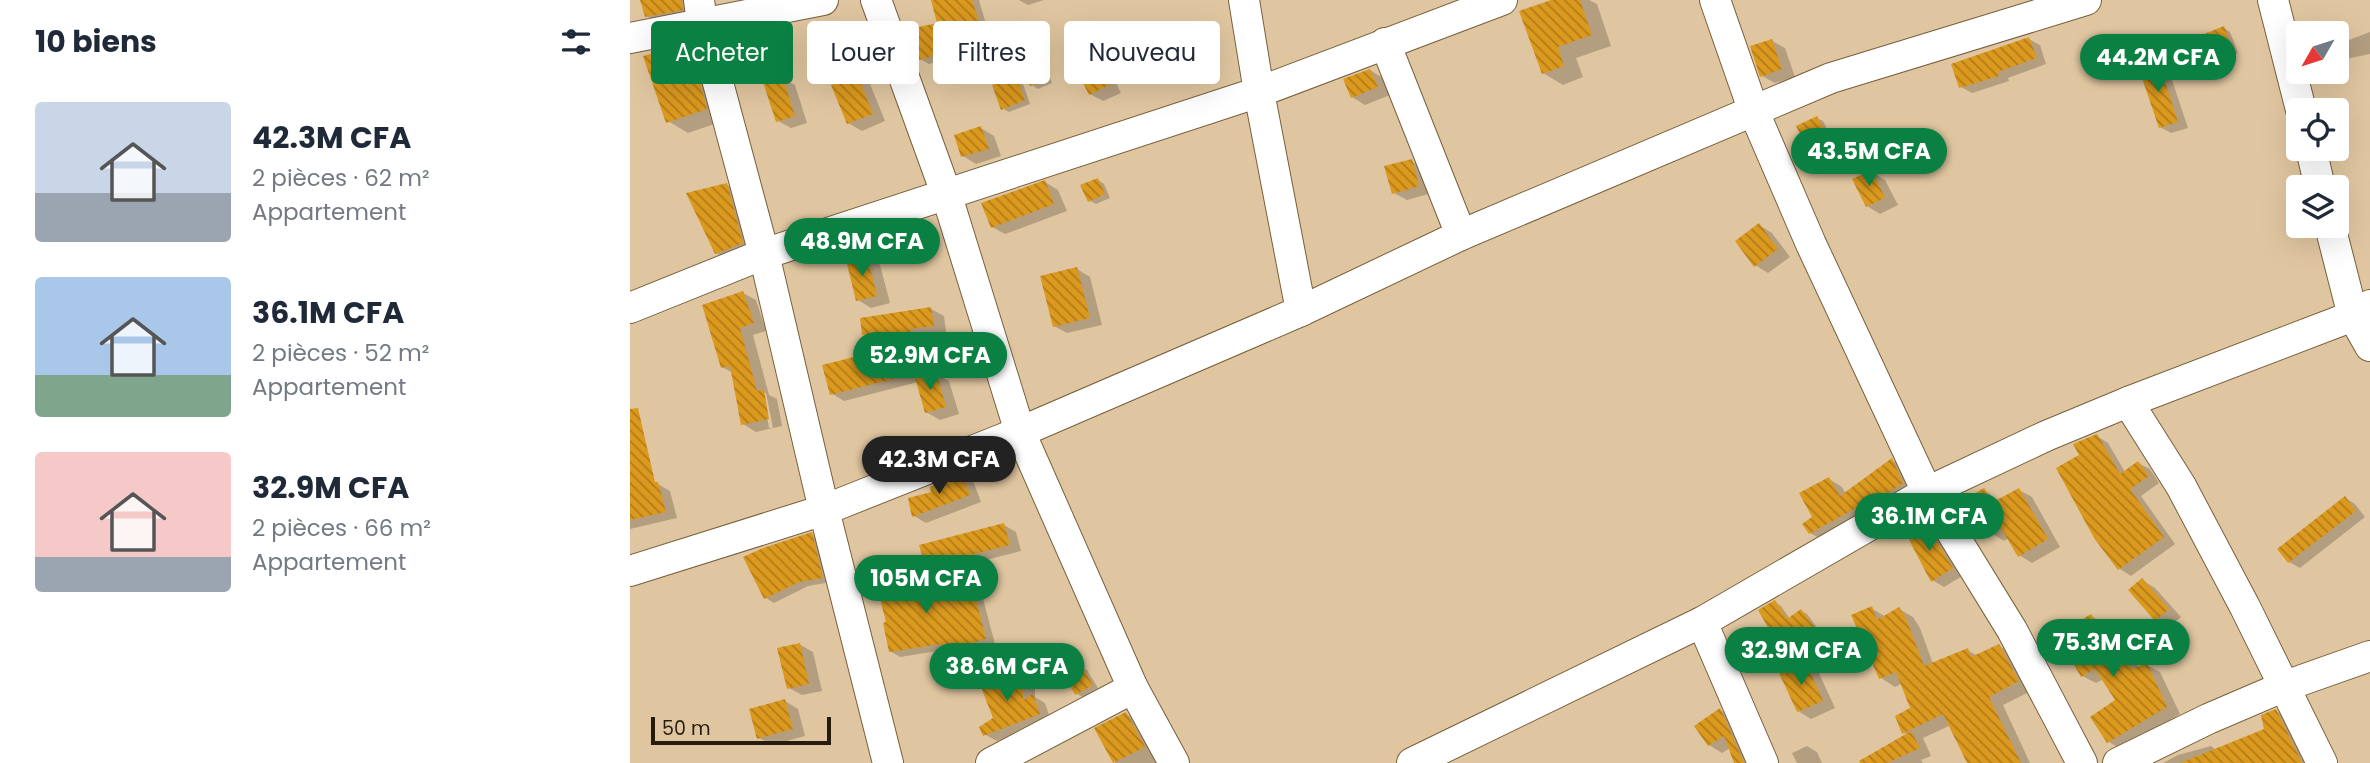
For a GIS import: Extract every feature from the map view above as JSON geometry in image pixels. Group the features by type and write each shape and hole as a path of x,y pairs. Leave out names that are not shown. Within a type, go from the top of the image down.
{"street":[{"path":"630,38 701,12 823,0"},
{"path":"876,0 946,193 1020,432 1133,688 1174,763"},
{"path":"1244,0 1301,311"},
{"path":"630,308 764,254 1259,92 1503,0"},
{"path":"1715,0 1754,112 1811,244 1927,492 2012,630 2082,763"},
{"path":"630,571 824,510 1020,432 1301,311 1461,235 1831,78 2086,0"},
{"path":"2273,0 2298,98"},
{"path":"701,12 764,254 824,510 888,763"},
{"path":"1385,43 1461,235"},
{"path":"2334,238 2361,311 2370,346"},
{"path":"1412,763 1702,622 1927,492 2046,436 2361,311"},
{"path":"2128,402 2181,486 2322,763"},
{"path":"1702,622 1763,763"},
{"path":"2118,763 2208,719 2285,686 2370,656"},
{"path":"990,763 1133,688"}],"building":[{"path":"640,0 682,0 683,10 645,17"},
{"path":"931,0 972,0 979,21 936,21"},
{"path":"1551,0 1580,0 1592,35 1558,47 1564,66 1542,74 1519,11"},
{"path":"933,24 933,56 919,60 919,27"},
{"path":"2224,26 2233,50 2196,64 2187,41"},
{"path":"2029,37 2037,58 1998,72 1999,76 1959,88 1951,64"},
{"path":"1772,39 1782,69 1760,77 1750,46"},
{"path":"651,54 651,79 643,56"},
{"path":"2158,60 2178,122 2159,128 2143,81 2140,63"},
{"path":"1370,69 1378,87 1351,98 1343,79"},
{"path":"653,84 700,84 707,109 666,123"},
{"path":"764,84 785,84 795,116 776,122"},
{"path":"861,84 873,114 847,124 831,85"},
{"path":"1019,84 1025,100 1001,110 992,85"},
{"path":"1084,84 1108,84 1109,85 1089,95"},
{"path":"1817,116 1826,133 1805,144 1796,126"},
{"path":"981,126 989,149 961,157 954,135"},
{"path":"1412,159 1419,186 1392,194 1384,166"},
{"path":"1872,170 1885,198 1866,207 1852,179"},
{"path":"1098,178 1105,194 1088,202 1080,185"},
{"path":"1045,180 1054,204 991,228 981,203"},
{"path":"727,183 743,243 715,254 686,193"},
{"path":"1759,223 1778,249 1754,267 1735,241"},
{"path":"867,255 877,296 856,301 846,260"},
{"path":"1077,267 1090,318 1053,327 1040,276"},
{"path":"743,291 754,323 740,328 757,391 764,390 769,419 741,425 730,366 721,368 702,305"},
{"path":"931,307 934,326 910,329 920,372 830,395 822,365 894,347 890,332 862,335 860,318"},
{"path":"976,350 983,371 970,375 964,354"},
{"path":"936,372 946,407 925,413 915,378"},
{"path":"638,408 655,482 658,482 666,512 630,520 630,409"},
{"path":"2097,434 2120,474 2138,461 2149,476 2130,489 2164,537 2118,570 2094,538 2056,468 2079,455 2073,444"},
{"path":"1892,458 1903,483 1876,501 1874,498 1809,534 1802,524 1812,517 1799,493 1829,477 1840,496"},
{"path":"961,474 970,495 912,517 908,498 931,492 930,487"},
{"path":"1984,488 1993,502 2019,488 2048,539 2018,557 2001,528 1989,535 1967,498"},
{"path":"2345,496 2356,511 2288,563 2277,549"},
{"path":"1004,523 1010,545 925,566 919,545"},
{"path":"1926,524 1953,568 1931,582 1906,534"},
{"path":"812,532 823,578 799,582 764,599 743,557"},
{"path":"902,561 911,600 973,588 986,639 961,646 963,656 944,660 941,644 889,652 883,623 886,622 877,587 872,588 868,568"},
{"path":"2142,578 2169,609 2155,621 2128,590"},
{"path":"1775,600 1787,619 1801,609 1815,628 1782,652 1758,610"},
{"path":"1872,606 1877,620 1899,607 1906,618 1924,666 1968,648 1971,657 1999,644 2019,681 1989,697 2021,763 1967,763 1943,714 1902,734 1895,716 1910,708 1896,672 1879,679 1851,615"},
{"path":"2091,614 2106,638 2113,635 2132,669 2147,663 2167,707 2107,743 2090,717 2115,700 2095,669 2081,677 2057,635"},
{"path":"800,643 809,684 787,689 777,648"},
{"path":"1805,661 1823,701 1797,712 1779,673"},
{"path":"1081,665 1093,685 1075,695 1064,675"},
{"path":"995,676 1023,677 1023,700 1033,694 1040,714 983,736 979,727 993,718 979,682"},
{"path":"785,699 793,729 757,739 749,709"},
{"path":"1720,708 1744,763 1734,763 1724,736 1708,746 1694,726"},
{"path":"2276,709 2302,763 2180,763 2264,729 2261,715"},
{"path":"1126,712 1145,747 1113,763 1094,728"},
{"path":"1911,731 1920,748 1887,763 1860,763 1859,761"}]}
